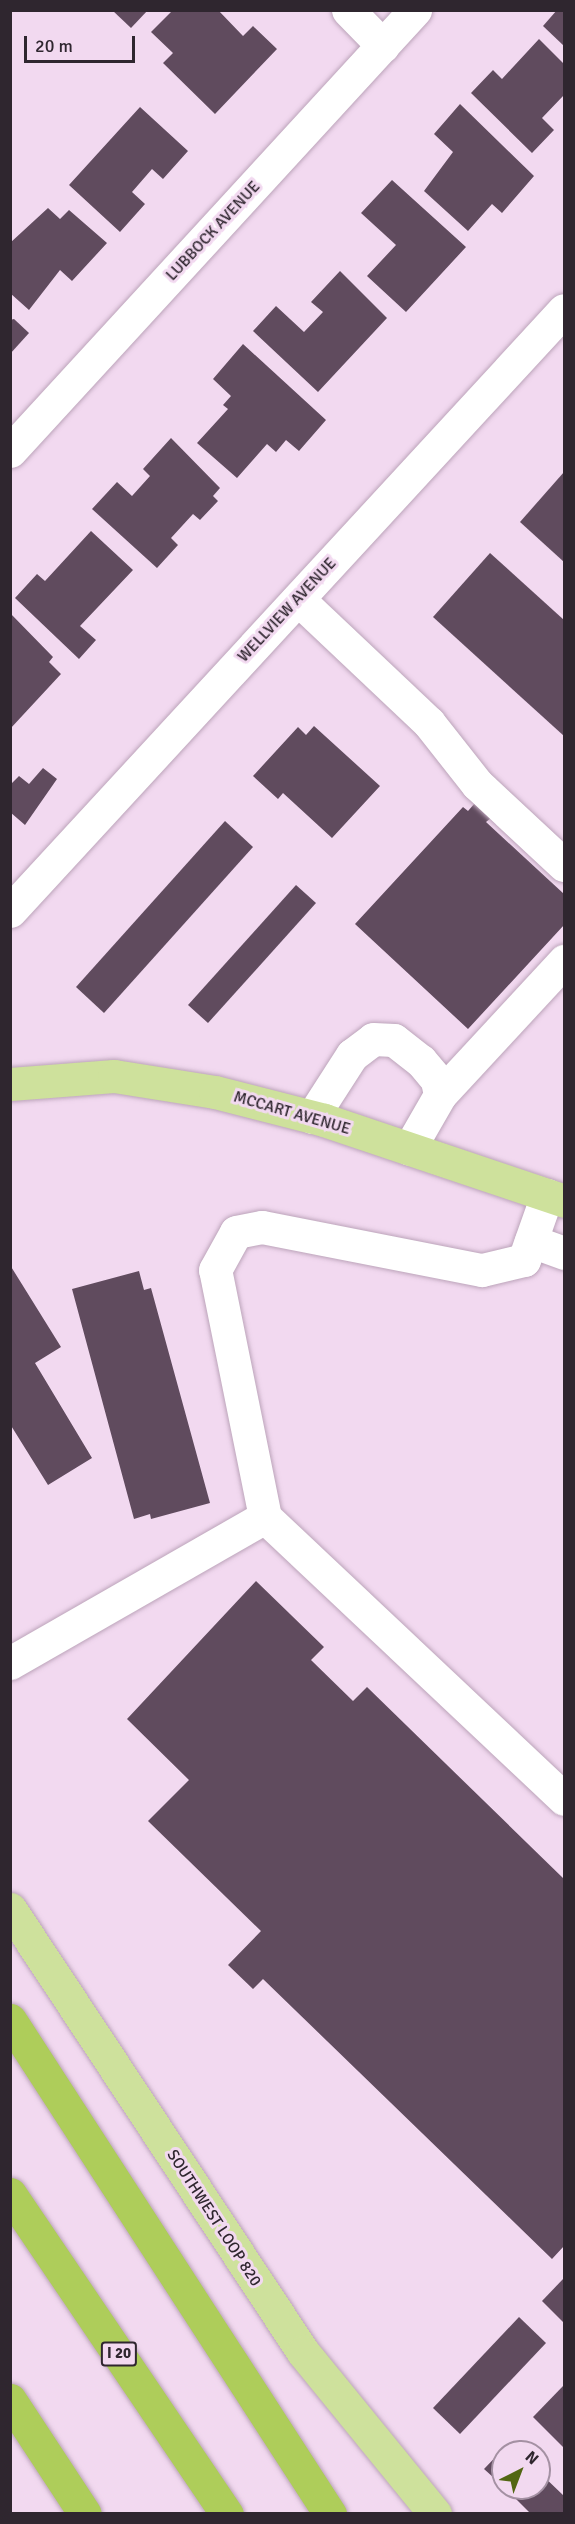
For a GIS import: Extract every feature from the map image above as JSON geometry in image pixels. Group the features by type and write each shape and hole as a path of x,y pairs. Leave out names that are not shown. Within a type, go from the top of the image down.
{"highway":[{"path":"10,2020 330,2514"},
{"name":"I 20","path":"10,2194 226,2514"},
{"path":"10,2400 85,2514"}],"main road":[{"name":"MCCART AVENUE","path":"10,1084 114,1076 216,1092 312,1117 556,1198"},
{"name":"SOUTHWEST LOOP 820","path":"10,1910 303,2352 435,2514"}],"street":[{"path":"348,10 383,46"},
{"name":"LUBBOCK AVENUE","path":"10,452 415,10"},
{"name":"WELLVIEW AVENUE","path":"10,911 564,310"},
{"path":"298,599 429,723 477,784 564,865"},
{"path":"409,1149 440,1095 564,961"},
{"path":"312,1117 352,1055 373,1039 394,1041 421,1060 437,1080 440,1095"},
{"path":"556,1198 531,1240 524,1260 482,1270 262,1227 236,1232 215,1270 265,1517 564,1799"},
{"path":"531,1240 564,1253"},
{"path":"10,1663 265,1517"}],"building":[{"path":"112,10 148,10 131,28"},
{"path":"173,10 218,10 243,36 253,26 277,49 215,114 163,63 173,53 151,32"},
{"path":"557,10 564,10 564,46 543,26"},
{"path":"539,39 564,64 564,95 542,118 554,130 532,153 471,93 493,70 502,79"},
{"path":"460,104 534,176 502,213 492,204 468,231 424,191 453,152 434,134"},
{"path":"140,107 188,151 163,179 152,169 132,192 145,204 120,232 69,185"},
{"path":"392,180 466,247 406,312 367,276 396,245 361,213"},
{"path":"48,208 60,219 69,210 107,243 72,281 60,270 29,310 10,293 10,243"},
{"path":"340,271 387,318 318,392 253,331 276,306 304,332 323,312 311,302"},
{"path":"14,319 29,333 10,354 10,320"},
{"path":"243,344 326,420 299,451 286,440 276,452 267,444 237,478 197,443 228,409 223,405 231,396 213,379"},
{"path":"171,438 220,488 213,496 218,501 200,520 193,514 171,538 178,545 157,568 92,509 117,482 132,496 150,476 143,469"},
{"path":"564,472 564,562 520,522"},
{"path":"91,531 133,570 80,626 96,640 79,659 15,598 37,574 45,581"},
{"path":"490,553 564,620 564,736 433,617"},
{"path":"10,613 53,657 49,662 61,674 10,729"},
{"path":"314,726 380,786 332,838 283,793 278,799 253,776 298,727 306,735"},
{"path":"43,768 57,779 25,825 10,812 10,785 19,776 29,784"},
{"path":"475,803 491,818 486,822 564,894 564,925 468,1029 355,924 463,807 468,811"},
{"path":"225,821 253,847 104,1013 76,987"},
{"path":"296,885 316,903 208,1023 188,1005"},
{"path":"10,1265 61,1347 35,1363 92,1458 48,1485 10,1424"},
{"path":"139,1271 144,1290 151,1288 210,1503 151,1519 150,1514 134,1519 72,1289"},
{"path":"256,1581 324,1647 311,1660 353,1701 367,1687 564,1879 564,2246 552,2259 263,1979 253,1989 228,1965 261,1931 148,1821 189,1780 127,1719"},
{"path":"564,2278 564,2323 542,2301"},
{"path":"519,2317 546,2343 460,2434 433,2408"},
{"path":"564,2385 564,2448 533,2417"},
{"path":"491,2462 491,2475 484,2469"},
{"path":"551,2484 564,2496 564,2514 531,2514 517,2500 551,2500"}]}
